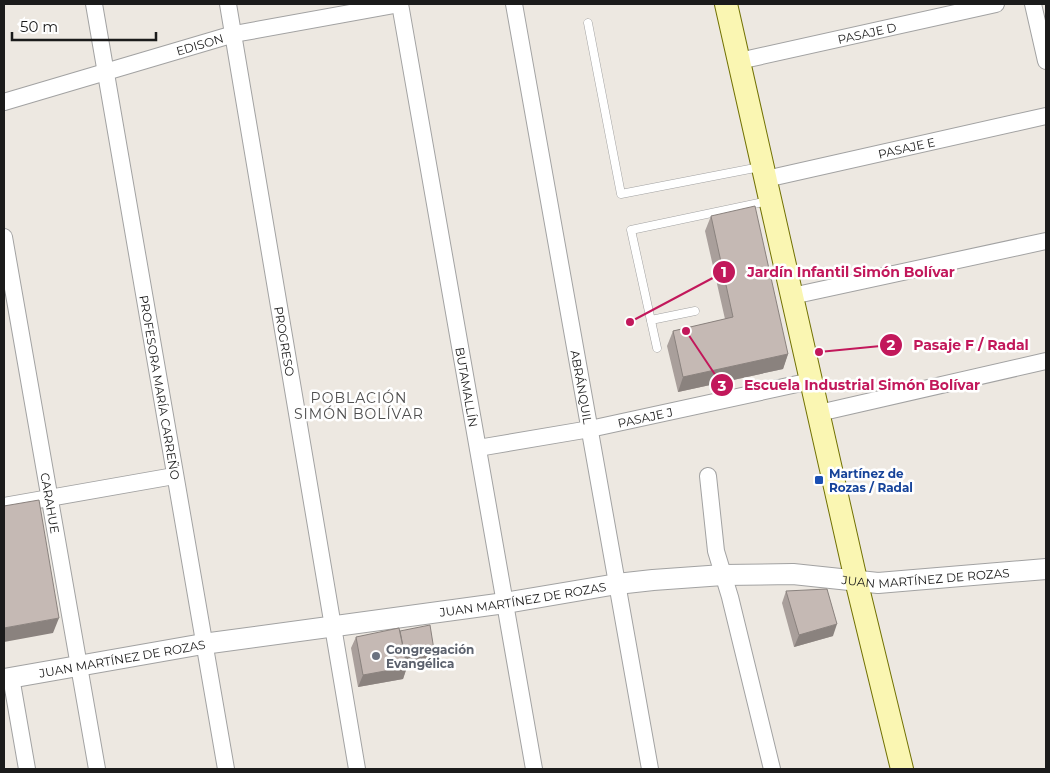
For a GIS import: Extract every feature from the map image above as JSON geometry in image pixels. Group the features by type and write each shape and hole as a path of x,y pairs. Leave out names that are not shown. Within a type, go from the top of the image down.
{"main road":[{"path":"726,4 856,580 902,769"}],"street":[{"name":"PROFESORA MARÍA CARREÑO","path":"94,4 104,71 226,769"},
{"name":"PROGRESO","path":"228,4 357,769"},
{"name":"EDISON","path":"4,102 234,34 400,4"},
{"name":"BUTAMALLÍN","path":"400,4 534,769"},
{"name":"ABRÁNQUIL","path":"514,4 650,769"},
{"name":"PASAJE D","path":"739,61 996,4"},
{"path":"1033,4 1046,61"},
{"name":"PASAJE E","path":"766,182 1046,116"},
{"name":"CARAHUE","path":"4,237 97,769"},
{"path":"792,296 1046,241"},
{"path":"819,413 1046,361"},
{"name":"PASAJE J","path":"478,448 590,429 812,381"},
{"path":"4,506 174,476"},
{"path":"708,476 716,552 772,769"},
{"name":"JUAN MARTÍNEZ DE ROZAS","path":"7,678 204,644 333,628 505,603 617,584 723,575 793,574 895,582 978,573 1046,569"},
{"path":"7,678 27,769"}],"lane":[{"path":"588,23 621,194 766,182"},
{"path":"657,348 631,230 766,182"},
{"path":"651,320 695,311"}],"building":[{"path":"755,206 788,354 683,377 673,331 733,317 711,216"},
{"path":"39,500 59,618 4,628 4,506"},
{"path":"827,589 837,624 799,635 786,591"},
{"path":"430,625 434,650 405,656 400,631"},
{"name":"Congregación Evangélica","path":"399,628 407,667 363,675 356,637"}],"place":[{"name":"Jardín Infantil Simón Bolívar","path":"630,322"},
{"name":"Escuela Industrial Simón Bolívar","path":"686,331"},
{"name":"Pasaje F / Radal","path":"819,352"},
{"name":"Martínez de Rozas / Radal","path":"819,480"},
{"name":"Congregación Evangélica","path":"376,656"}],"district":[{"name":"POBLACIÓN SIMÓN BOLÍVAR","path":"359,406"}]}
